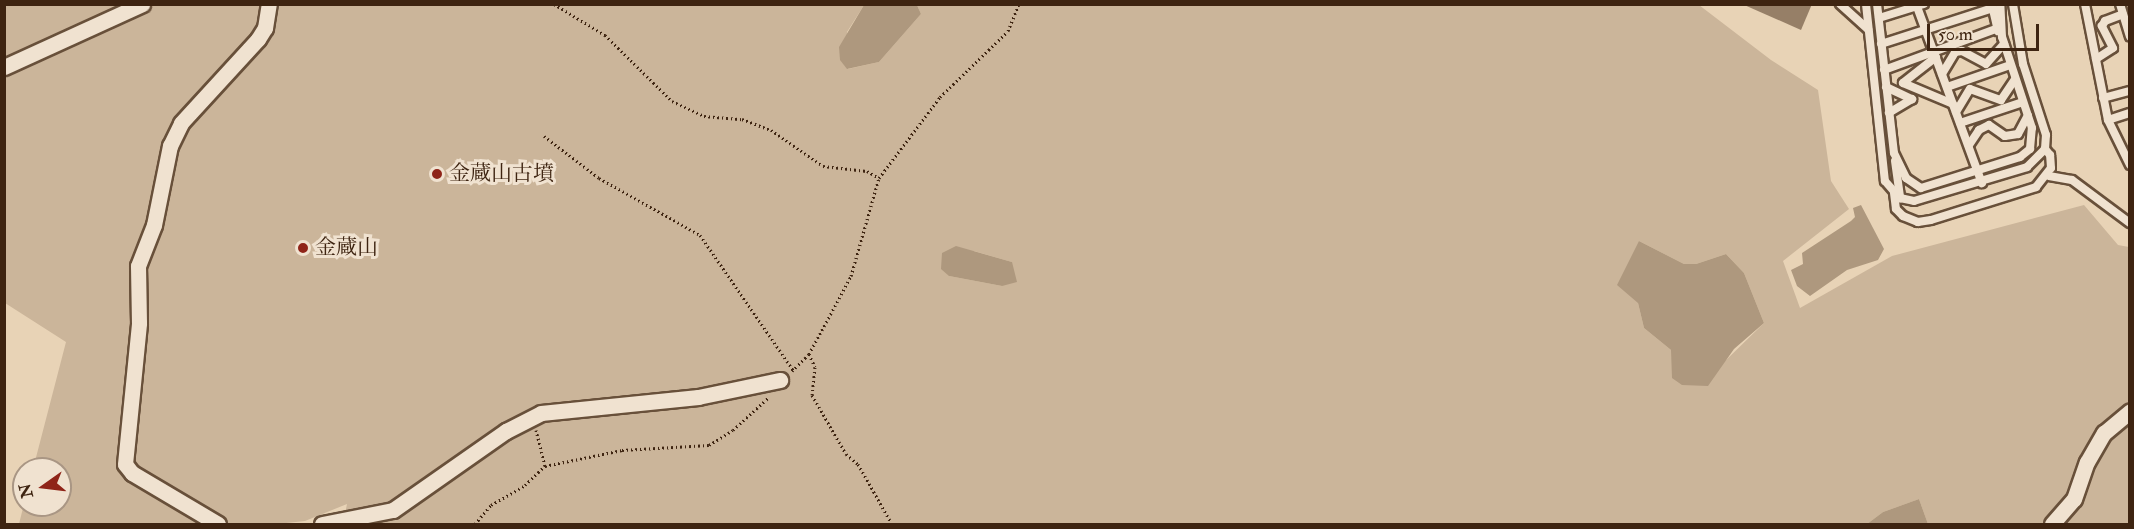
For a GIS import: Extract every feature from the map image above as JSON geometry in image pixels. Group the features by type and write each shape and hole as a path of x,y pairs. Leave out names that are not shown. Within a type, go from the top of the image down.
{"street":[{"path":"4,67 142,4"},
{"path":"218,525 132,473 124,464 139,324 138,266 153,225 170,146 181,123 258,39 265,28 269,4"},
{"path":"322,525 393,510 506,431 542,413 698,397 781,378"},
{"path":"2052,525 2074,499 2087,462 2104,434 2130,411"}],"lane":[{"path":"1840,4 1869,30"},
{"path":"1866,4 1883,172 1897,195 1923,201 2027,167 2045,149 2046,135 2024,64 2013,4"},
{"path":"1877,4 1894,153 1896,209 1903,216 1918,222 1931,220 2036,187 2049,176 2050,154 2045,149"},
{"path":"2120,4 2130,36"},
{"path":"1879,18 1919,5 1925,29 1983,183"},
{"path":"2085,5 2108,120 2130,165"},
{"path":"1881,44 1995,6"},
{"path":"1995,6 1996,29 2003,41"},
{"path":"1894,153 1906,178 1921,188 2026,154 2033,136 2010,65 1995,6"},
{"path":"2096,59 2113,48 2102,26 2105,21 2123,14"},
{"path":"1884,70 1934,54 1996,29"},
{"path":"1942,74 1955,52 1962,51 1986,64 2003,41"},
{"path":"1934,54 1903,83 1955,108"},
{"path":"1947,87 2010,65"},
{"path":"1955,108 1970,89 2001,100 2015,79"},
{"path":"1886,87 1912,99 1889,113"},
{"path":"2103,98 2130,91"},
{"path":"1960,123 2023,102"},
{"path":"2108,120 2130,114"},
{"path":"1969,145 1979,130 1989,125 2005,135 2018,134 2028,115"},
{"path":"2049,176 2072,180 2130,223"}],"path":[{"path":"554,4 605,35 672,101 704,116 742,119 771,130 824,166 867,171 879,178"},
{"path":"475,525 491,505 525,485 546,466 622,450 710,445 769,400 781,378 809,354 851,276 879,178 940,97 1008,31 1019,4"},
{"path":"544,136 599,178 700,235 781,378"},
{"path":"809,354 815,367 812,395 846,454 858,464 892,525"},
{"path":"542,413 536,430 546,466"}],"shaded area":[{"path":"4,5 864,5 847,32 848,69 879,62 921,14 917,5 1699,5 1771,60 1818,90 1831,181 1849,209 1783,261 1800,308 1892,256 2084,205 2118,245 2129,247 2129,524 1928,524 1919,499 1883,512 1867,524 343,524 347,504 305,521 277,524 19,524 21,517 72,517 72,457 36,457 66,342 5,303","holes":["1639,241 1684,264 1696,264 1726,254 1744,273 1764,323 1720,366 1671,350 1644,328 1638,303","974,251 1012,262 1002,286 949,276"]},
{"path":"864,5 917,5 921,14 879,62 847,69 840,60 839,47"},
{"path":"1861,205 1884,249 1878,260 1847,270 1810,296 1797,286 1791,270 1803,264 1802,253 1851,221 1855,217 1853,208"},
{"path":"1639,241 1684,264 1696,264 1726,254 1744,273 1764,323 1734,349 1708,386 1682,385 1672,378 1671,350 1644,328 1638,303 1617,285"},
{"path":"956,246 1012,262 1017,282 1002,286 949,276 941,269 942,253"},
{"path":"1919,499 1928,524 1867,524 1883,512"}],"building":[{"path":"1742,4 1812,4 1801,30"}],"place":[{"name":"金蔵山古墳","path":"437,174"},
{"name":"金蔵山","path":"303,248"}]}
